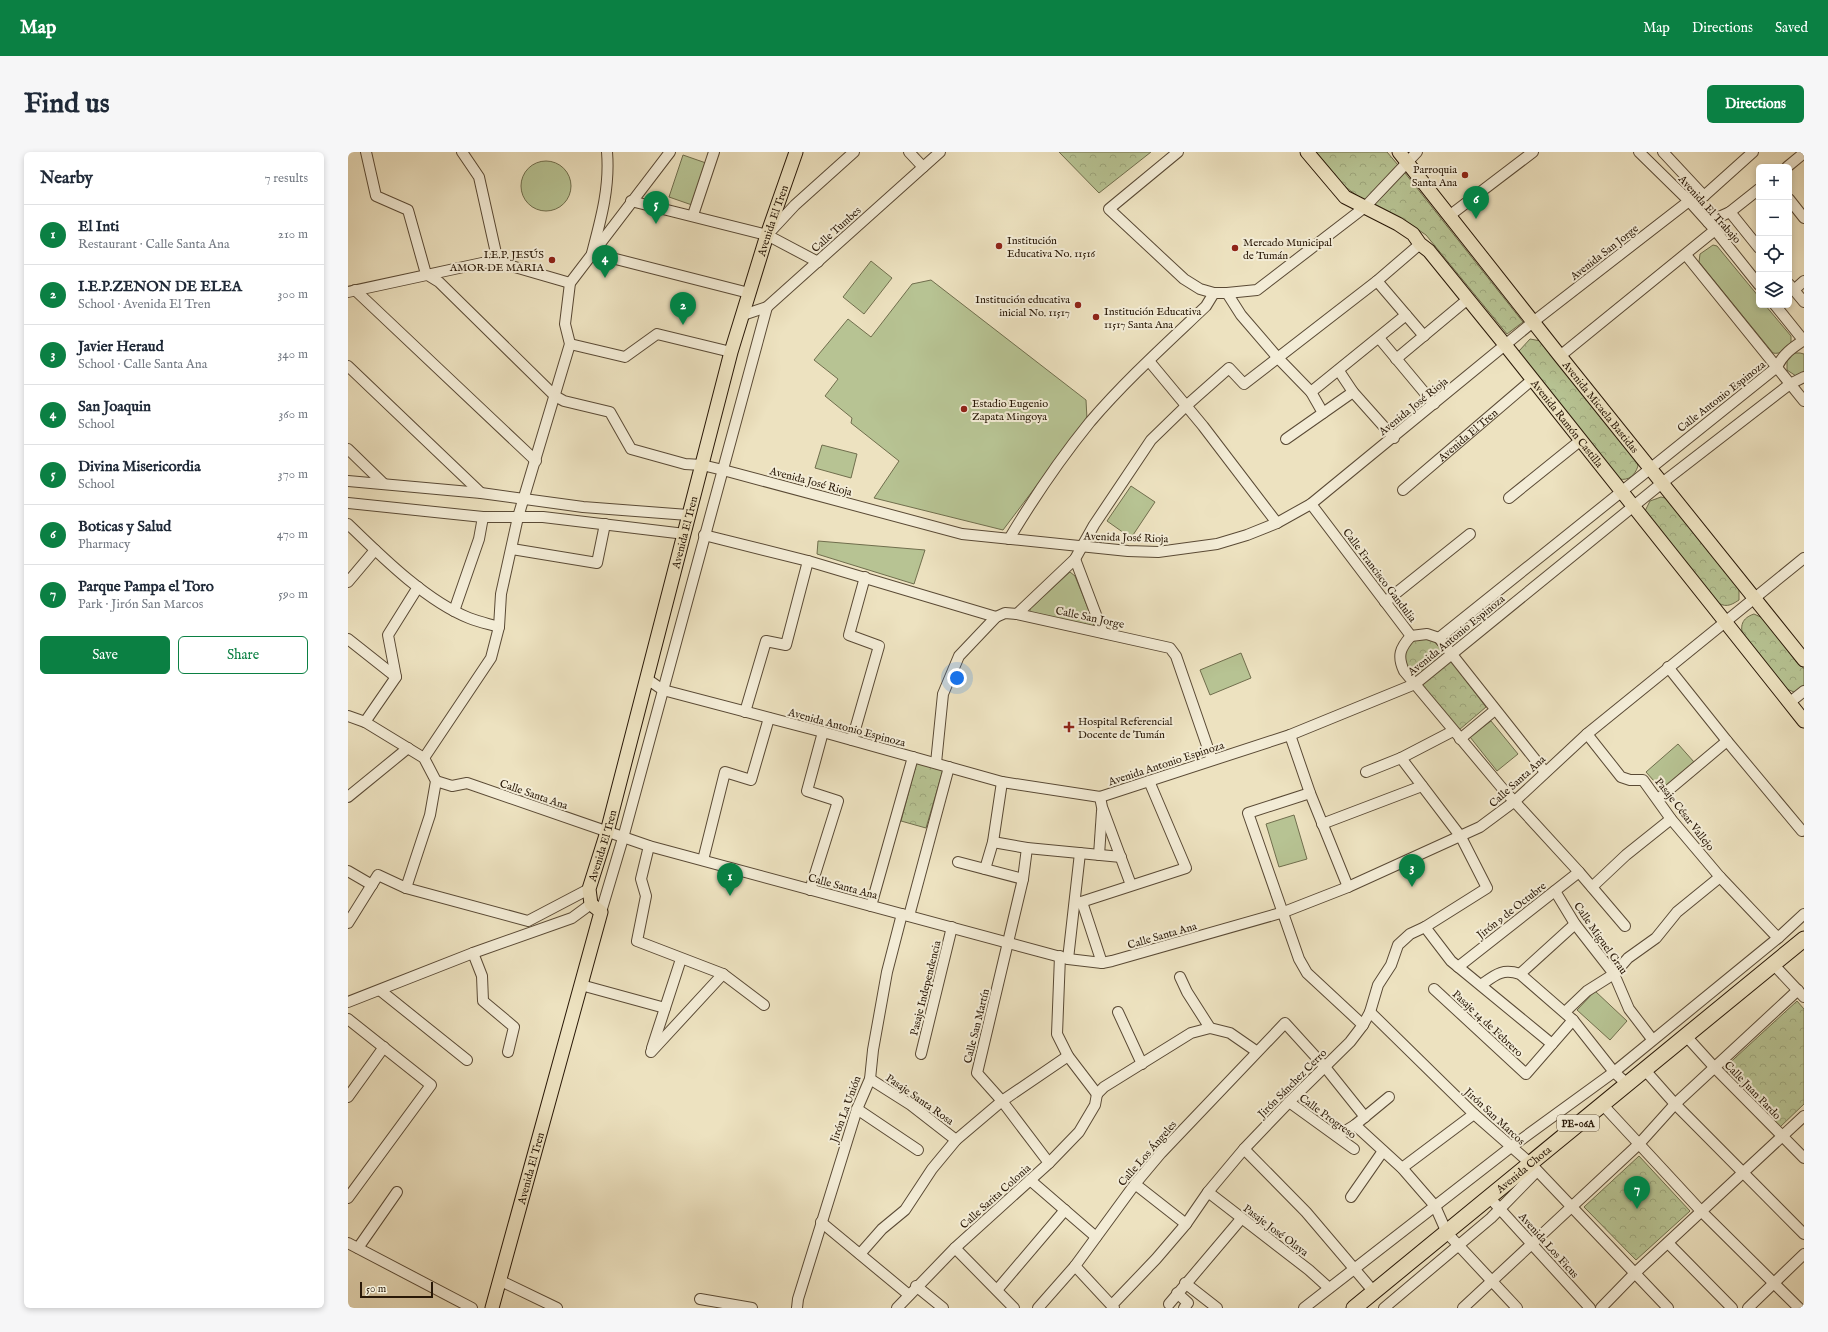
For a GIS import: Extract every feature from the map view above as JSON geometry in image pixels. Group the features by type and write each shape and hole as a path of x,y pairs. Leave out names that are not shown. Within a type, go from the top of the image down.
{"highway":[{"name":"Avenida Chota","path":"1362,1306 1374,1292 1489,1197 1534,1167 1602,1104 1804,939"}],"main road":[{"name":"Avenida El Tren","path":"492,1308 581,984 596,908 589,889 607,832 731,352 767,235 796,152"},
{"name":"Avenida Ramón Castilla","path":"1307,152 1345,197 1398,224 1413,234 1420,244 1429,251 1804,721"},
{"name":"Avenida Micaela Bastidas","path":"1403,157 1649,468 1804,660"}],"street":[{"path":"366,152 376,196 408,210 426,274 439,282 555,396"},
{"path":"462,152 479,177 498,262"},
{"path":"592,253 605,207 608,152"},
{"path":"424,758 491,658 499,627 500,594 512,549 518,517 570,344 565,324 570,283 631,201 670,152"},
{"path":"692,215 714,152"},
{"path":"767,235 795,205 854,152"},
{"path":"909,152 923,167"},
{"name":"Calle Tumbes","path":"743,315 767,307 940,152"},
{"path":"1178,152 1109,210 1184,279 1200,289 1214,293 1257,290 1365,208 1403,157 1416,152"},
{"path":"1449,216 1533,152"},
{"name":"Avenida El Trabajo","path":"1638,152 1689,201 1716,230 1756,281"},
{"path":"1663,152 1704,196 1752,152"},
{"path":"1791,164 1804,153"},
{"path":"1708,222 1730,212 1756,192"},
{"name":"Avenida San Jorge","path":"1533,322 1689,201 1704,196"},
{"path":"1790,200 1804,218"},
{"path":"631,201 692,215 767,235 818,262"},
{"name":"Avenida El Trabajo","path":"1730,212 1756,244"},
{"path":"1560,356 1716,230"},
{"path":"1017,614 1075,560 1094,525 1152,440 1186,406 1229,368 1244,384 1377,281 1420,244"},
{"path":"592,253 749,293"},
{"path":"1686,255 1804,401"},
{"path":"352,291 426,274 482,263 498,262 570,283"},
{"path":"1377,281 1424,336"},
{"path":"1792,287 1804,281"},
{"path":"1792,288 1804,302"},
{"path":"352,291 536,461"},
{"path":"1009,539 1036,495 1090,423 1149,361 1206,306 1214,293"},
{"path":"1227,293 1241,315 1310,392 1323,413"},
{"path":"1396,359 1468,299"},
{"name":"Avenida El Tren","path":"596,908 623,838 767,307"},
{"path":"1777,308 1804,340"},
{"path":"1310,392 1339,371 1406,315"},
{"name":"Avenida José Rioja","path":"555,396 564,401 610,412 631,449 685,464 702,465 723,470 962,534 1082,547 1158,552 1187,549 1232,540 1278,523 1311,504 1394,438 1533,322"},
{"path":"570,344 625,357 657,334 731,352"},
{"path":"1379,338 1434,404"},
{"name":"Calle Antonio Espinoza","path":"1622,492 1649,468 1777,367 1781,358 1788,350 1804,340"},
{"path":"1149,361 1278,523"},
{"path":"348,366 481,493"},
{"path":"1339,371 1353,392 1394,438"},
{"path":"1662,483 1790,384 1804,377"},
{"name":"Avenida El Tren","path":"1403,490 1533,380"},
{"path":"1286,439 1353,392"},
{"path":"1509,498 1581,440"},
{"path":"348,449 384,484"},
{"path":"348,481 481,493 583,508 688,515"},
{"name":"Avenida Antonio Espinoza","path":"647,679 663,690 823,732 1002,782 1100,797 1290,735 1415,684 1662,483"},
{"name":"Avenida Antonio Espinoza","path":"1439,638 1622,492"},
{"path":"348,503 483,517 543,517 685,534"},
{"name":"Calle Francisco Gandulia","path":"1311,504 1411,636 1427,634 1439,638"},
{"path":"454,611 479,539 483,517"},
{"path":"348,524 375,550 418,587 454,611 469,618 499,627"},
{"path":"512,549 597,563 605,524"},
{"path":"1385,602 1470,534"},
{"name":"Calle San Jorge","path":"704,535 808,561 1000,615 1017,614 1170,648 1176,656 1212,760"},
{"path":"348,582 375,550"},
{"name":"Calle Santa Ana","path":"436,781 452,786 467,783 623,838 810,890 1064,958 1102,963 1284,912 1348,887 1461,837 1498,816 1515,802 1545,772 1587,734 1804,558"},
{"path":"1075,560 1103,633"},
{"path":"745,712 766,641 786,646 808,561"},
{"path":"852,740 879,646 849,635 865,577"},
{"path":"365,722 396,677 388,635 418,587"},
{"path":"936,763 943,694 959,656 1000,615"},
{"path":"1411,636 1400,652 1400,661 1404,671 1515,802 1579,872 1625,926"},
{"path":"1439,638 1545,772"},
{"path":"348,639 396,677"},
{"path":"1668,667 1727,742 1802,831"},
{"path":"1789,703 1804,691"},
{"path":"1366,772 1457,735 1495,710"},
{"path":"348,716 365,722 424,758 436,781 430,815 406,888"},
{"path":"703,860 725,772 751,780 768,718"},
{"path":"810,890 838,801 806,791 823,732"},
{"name":"Pasaje César Vallejo","path":"1587,734 1621,777 1630,780 1643,780 1671,819 1720,877 1778,938"},
{"path":"1290,735 1310,793 1348,887"},
{"path":"1658,799 1727,742"},
{"path":"348,797 408,748"},
{"path":"871,906 913,757"},
{"path":"1401,758 1461,837"},
{"name":"Jirón La Unión","path":"797,1308 798,1299 856,1109 870,1079 873,1050 887,972 906,915 949,767"},
{"path":"1078,903 1186,868 1149,781"},
{"path":"985,869 993,842 1002,782"},
{"path":"1322,824 1422,786"},
{"path":"1310,793 1248,813 1299,958 1308,973 1363,1025"},
{"path":"1100,797 1102,807 1131,885"},
{"path":"1099,855 1102,807"},
{"path":"1592,887 1626,855 1671,819"},
{"name":"Jirón Sánchez Cerro","path":"1113,1307 1186,1224 1208,1192 1244,1149 1350,1042 1363,1025 1370,1012 1378,985 1391,965 1398,945 1410,934 1425,927 1487,888 1461,837"},
{"path":"993,842 1027,848 1121,857"},
{"path":"649,846 642,879 646,896 637,941 723,974 764,1005"},
{"path":"1008,943 1023,879 1027,848"},
{"path":"1080,853 1078,903 1064,958 1057,1034 1068,1056 1097,1094 1104,1087 1191,1033 1210,1028 1230,1033 1256,1051"},
{"path":"958,862 1023,879"},
{"path":"348,871 372,885"},
{"name":"Jirón 9 de Octubre","path":"1458,967 1579,872"},
{"path":"348,923 378,875 406,888 528,921 589,889"},
{"path":"1565,1012 1587,991 1614,974 1628,958 1656,938 1677,912 1720,877"},
{"name":"Calle Miguel Grau","path":"1555,891 1575,924 1614,974 1629,1009 1652,1039"},
{"path":"1078,903 1102,963"},
{"path":"348,1002 473,953 596,908"},
{"path":"1304,1308 1510,1147 1614,1072 1652,1039 1778,938 1804,914"},
{"path":"1520,974 1575,924"},
{"path":"1425,927 1451,961 1552,1044 1573,1020"},
{"name":"Pasaje Independencia","path":"921,1054 952,928"},
{"name":"Calle San Martín","path":"1008,943 977,1073 1002,1101 1049,1163"},
{"path":"473,953 482,976 483,1001 514,1027 508,1052"},
{"path":"681,959 651,1052 723,974"},
{"path":"1463,1308 1530,1243 1639,1144 1675,1104 1801,994 1773,964"},
{"path":"1481,985 1496,974 1509,970 1520,974 1573,1020 1614,1072 1626,1084"},
{"path":"1180,977 1187,992 1210,1028"},
{"path":"581,984 665,1008"},
{"name":"Pasaje 14 de Febrero","path":"1434,989 1526,1074 1552,1044"},
{"path":"381,990 467,1060"},
{"path":"1118,1012 1142,1064"},
{"name":"Jirón San Marcos","path":"1370,1012 1474,1114 1534,1167 1668,1308"},
{"path":"348,1019 432,1085 348,1198"},
{"name":"Calle Los Ángeles","path":"1038,1308 1075,1266 1134,1184 1256,1051 1285,1023 1325,1067"},
{"name":"Calle Juan Pardo","path":"1686,1036 1715,1068 1804,1158"},
{"path":"348,1097 384,1047"},
{"path":"860,1254 882,1229 905,1210 932,1170 956,1140 1002,1101 1068,1056"},
{"path":"1325,1067 1365,1117"},
{"path":"1644,1069 1675,1104 1804,1234"},
{"name":"Pasaje Santa Rosa","path":"870,1079 911,1105 956,1140"},
{"name":"Calle Sarita Colonia","path":"897,1308 916,1286 955,1248 1049,1163 1079,1132 1095,1105 1097,1094"},
{"path":"1337,1136 1355,1125 1389,1097"},
{"name":"Calle Progreso","path":"1289,1102 1354,1149"},
{"path":"1602,1104 1702,1212 1799,1308"},
{"path":"856,1109 918,1150"},
{"path":"1402,1168 1474,1114"},
{"path":"1601,1308 1635,1273 1744,1174 1804,1116"},
{"path":"1355,1125 1402,1168 1435,1206 1447,1233 1517,1308"},
{"path":"1244,1149 1306,1212 1355,1267 1374,1292"},
{"path":"1351,1197 1383,1150"},
{"path":"1384,1308 1459,1246 1500,1209 1534,1167"},
{"path":"1030,1180 1096,1237"},
{"path":"1134,1184 1186,1224"},
{"path":"358,1248 397,1192"},
{"name":"Pasaje José Olaya","path":"1208,1192 1309,1270 1329,1288"},
{"name":"Avenida Los Ficus","path":"1489,1197 1590,1308"},
{"path":"998,1290 1065,1210"},
{"path":"1169,1304 1185,1283 1241,1219"},
{"path":"821,1222 909,1295"},
{"path":"348,1243 472,1308"},
{"path":"1668,1243 1732,1308"},
{"path":"955,1248 998,1290 1014,1308"},
{"path":"1748,1308 1804,1254"},
{"path":"1075,1266 1113,1307"},
{"path":"500,1281 556,1308"},
{"path":"1185,1283 1217,1308"},
{"path":"916,1286 943,1308"},
{"path":"1178,1293 1188,1303 1184,1308"},
{"path":"700,1299 752,1308"}],"green space":[{"path":"1059,152 1151,152 1099,193"},
{"path":"1316,152 1387,152 1398,165 1364,201 1343,185"},
{"path":"683,155 706,163 692,205 669,197"},
{"path":"541,161 551,161 564,168 571,181 571,191 564,204 551,211 541,211 532,207 525,200 521,191 521,181 525,172 532,165"},
{"path":"1405,173 1523,322 1507,334 1426,235 1410,224 1373,206"},
{"path":"1713,245 1717,246 1756,293 1756,308 1768,308 1791,336 1791,343 1783,351 1773,353 1699,262 1700,254"},
{"path":"871,261 892,278 864,314 843,297"},
{"name":"Estadio Eugenio Zapata Mingoya","path":"931,280 1086,400 1087,419 1003,530 874,498 899,461 851,423 852,418 825,396 838,379 814,360 848,319 871,337 912,284"},
{"path":"1530,339 1541,341 1636,460 1638,466 1631,477 1619,479 1520,358 1519,351"},
{"path":"1792,353 1804,354 1804,373 1796,376 1787,370 1787,359"},
{"path":"822,445 857,454 851,478 815,468"},
{"path":"1131,486 1155,502 1131,538 1107,521"},
{"path":"1661,497 1669,499 1739,588 1739,600 1733,604 1727,605 1722,605 1715,601 1645,511 1650,501"},
{"path":"818,541 925,550 914,584 817,554"},
{"path":"1070,572 1075,576 1094,623 1093,626 1030,612 1030,609"},
{"path":"1754,614 1765,619 1804,669 1804,687 1802,690 1794,692 1784,688 1744,638 1742,626 1744,620"},
{"path":"1420,637 1433,640 1444,653 1415,677 1406,667 1404,652 1413,640"},
{"path":"1241,653 1251,678 1210,695 1200,670"},
{"path":"1451,661 1486,707 1459,730 1421,686"},
{"path":"1491,721 1518,754 1497,771 1470,737"},
{"path":"1678,744 1694,762 1662,790 1646,772"},
{"path":"917,761 943,770 926,828 901,821"},
{"path":"1294,815 1307,859 1279,867 1266,824"},
{"path":"1595,991 1627,1021 1610,1040 1577,1010"},
{"path":"1797,1001 1804,1009 1804,1104 1779,1128 1723,1069"},
{"path":"1639,1156 1690,1211 1636,1260 1584,1207"}],"place":[{"name":"Parroquia Santa Ana","path":"1465,175"},
{"name":"Boticas y Salud","path":"1476,219"},
{"name":"Divina Misericordia","path":"656,224"},
{"name":"Institución Educativa No. 11516","path":"999,246"},
{"name":"Mercado Municipal de Tumán","path":"1235,248"},
{"name":"I.E.P. JESÚS AMOR DE MARIA","path":"552,260"},
{"name":"San Joaquin","path":"605,278"},
{"name":"Institución educativa inicial No. 11517","path":"1078,305"},
{"name":"Institución Educativa 11517 Santa Ana","path":"1096,317"},
{"name":"I.E.P.ZENON DE ELEA","path":"683,325"},
{"name":"Estadio Eugenio Zapata Mingoya","path":"964,409"},
{"name":"Hospital Referencial Docente de Tumán","path":"1069,727"},
{"name":"Javier Heraud","path":"1412,887"},
{"name":"El Inti","path":"730,896"},
{"name":"Parque Pampa el Toro","path":"1637,1209"}]}
